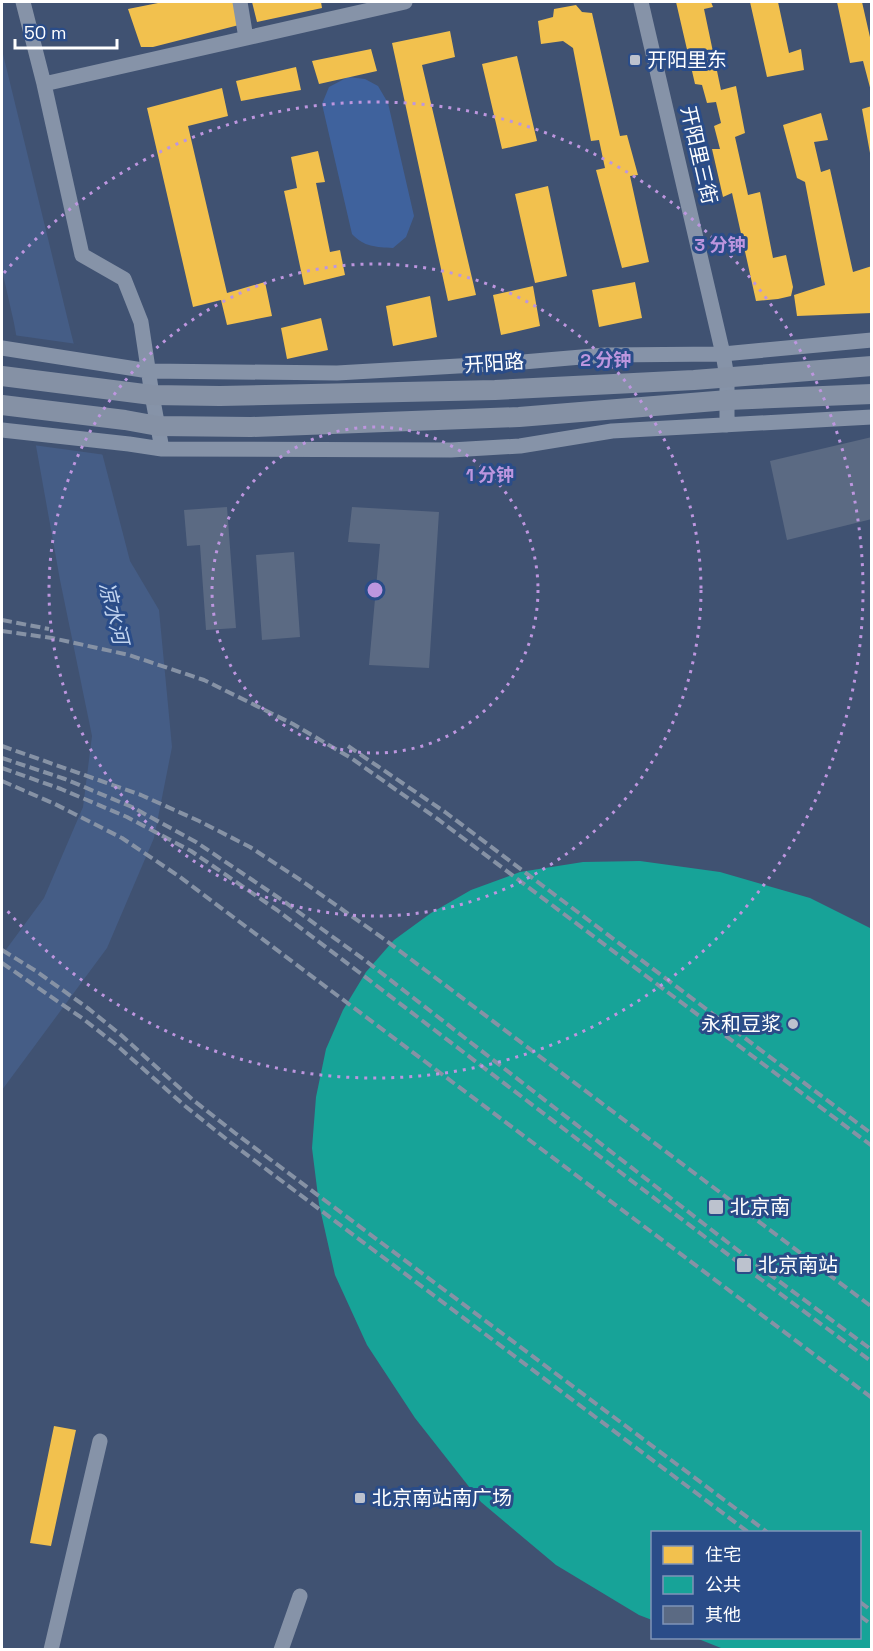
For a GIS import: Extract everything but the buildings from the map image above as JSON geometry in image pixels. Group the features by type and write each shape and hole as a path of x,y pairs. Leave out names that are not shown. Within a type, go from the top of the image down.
{"main road":[{"name":"开阳路","path":"2,376 152,395 242,396 495,390 872,366"},
{"path":"2,405 158,426 284,426 519,417 728,400 872,394"}],"street":[{"path":"23,2 44,84 82,255 124,279 141,322 162,449"},
{"path":"240,2 246,38"},
{"path":"44,84 246,38 379,4 405,2"},
{"name":"开阳里三街","path":"641,2 723,354 727,377 727,424"},
{"name":"开阳路","path":"2,348 149,371 337,373 605,355 723,354 872,340"},
{"path":"2,430 162,449 451,450 520,446 612,431 872,417"},
{"path":"51,1650 100,1441"},
{"path":"281,1650 300,1596"}],"shaded area":[{"path":"348,77 365,79 378,86 388,103 414,216 406,237 393,248 366,244 352,234 322,104 329,87"}],"water":[{"name":"凉水河","path":"2,50 71,333 130,561 159,610 172,747 154,838 107,948 2,1090 2,955 44,898 83,807 92,736 60,580 14,323 2,270"}],"pier":[{"path":"13,335 77,344 106,455 33,445"}],"railway":[{"path":"2,620 49,629"},
{"path":"2,631 52,638 129,655 204,680 293,724 351,758 439,820 872,1146"},
{"path":"2,746 141,795 250,847 384,939 872,1307"},
{"path":"348,746 445,812 872,1134"},
{"path":"2,758 65,779 132,807 196,842 282,900 366,961 749,1259 872,1350"},
{"path":"2,768 61,789 127,817 191,851 277,910 872,1362"},
{"path":"2,781 55,804 122,838 180,877 872,1398"},
{"path":"2,950 89,1009 193,1100 235,1133 766,1531"},
{"path":"2,963 82,1018 230,1142 747,1531"},
{"path":"861,1603 872,1611"},
{"path":"861,1617 872,1625"}],"place":[{"name":"开阳里东","path":"635,60"},
{"name":"永和豆浆","path":"793,1024"},
{"name":"北京南","path":"716,1207"},
{"name":"北京南站","path":"744,1265"},
{"name":"北京南站南广场","path":"360,1498"}]}
